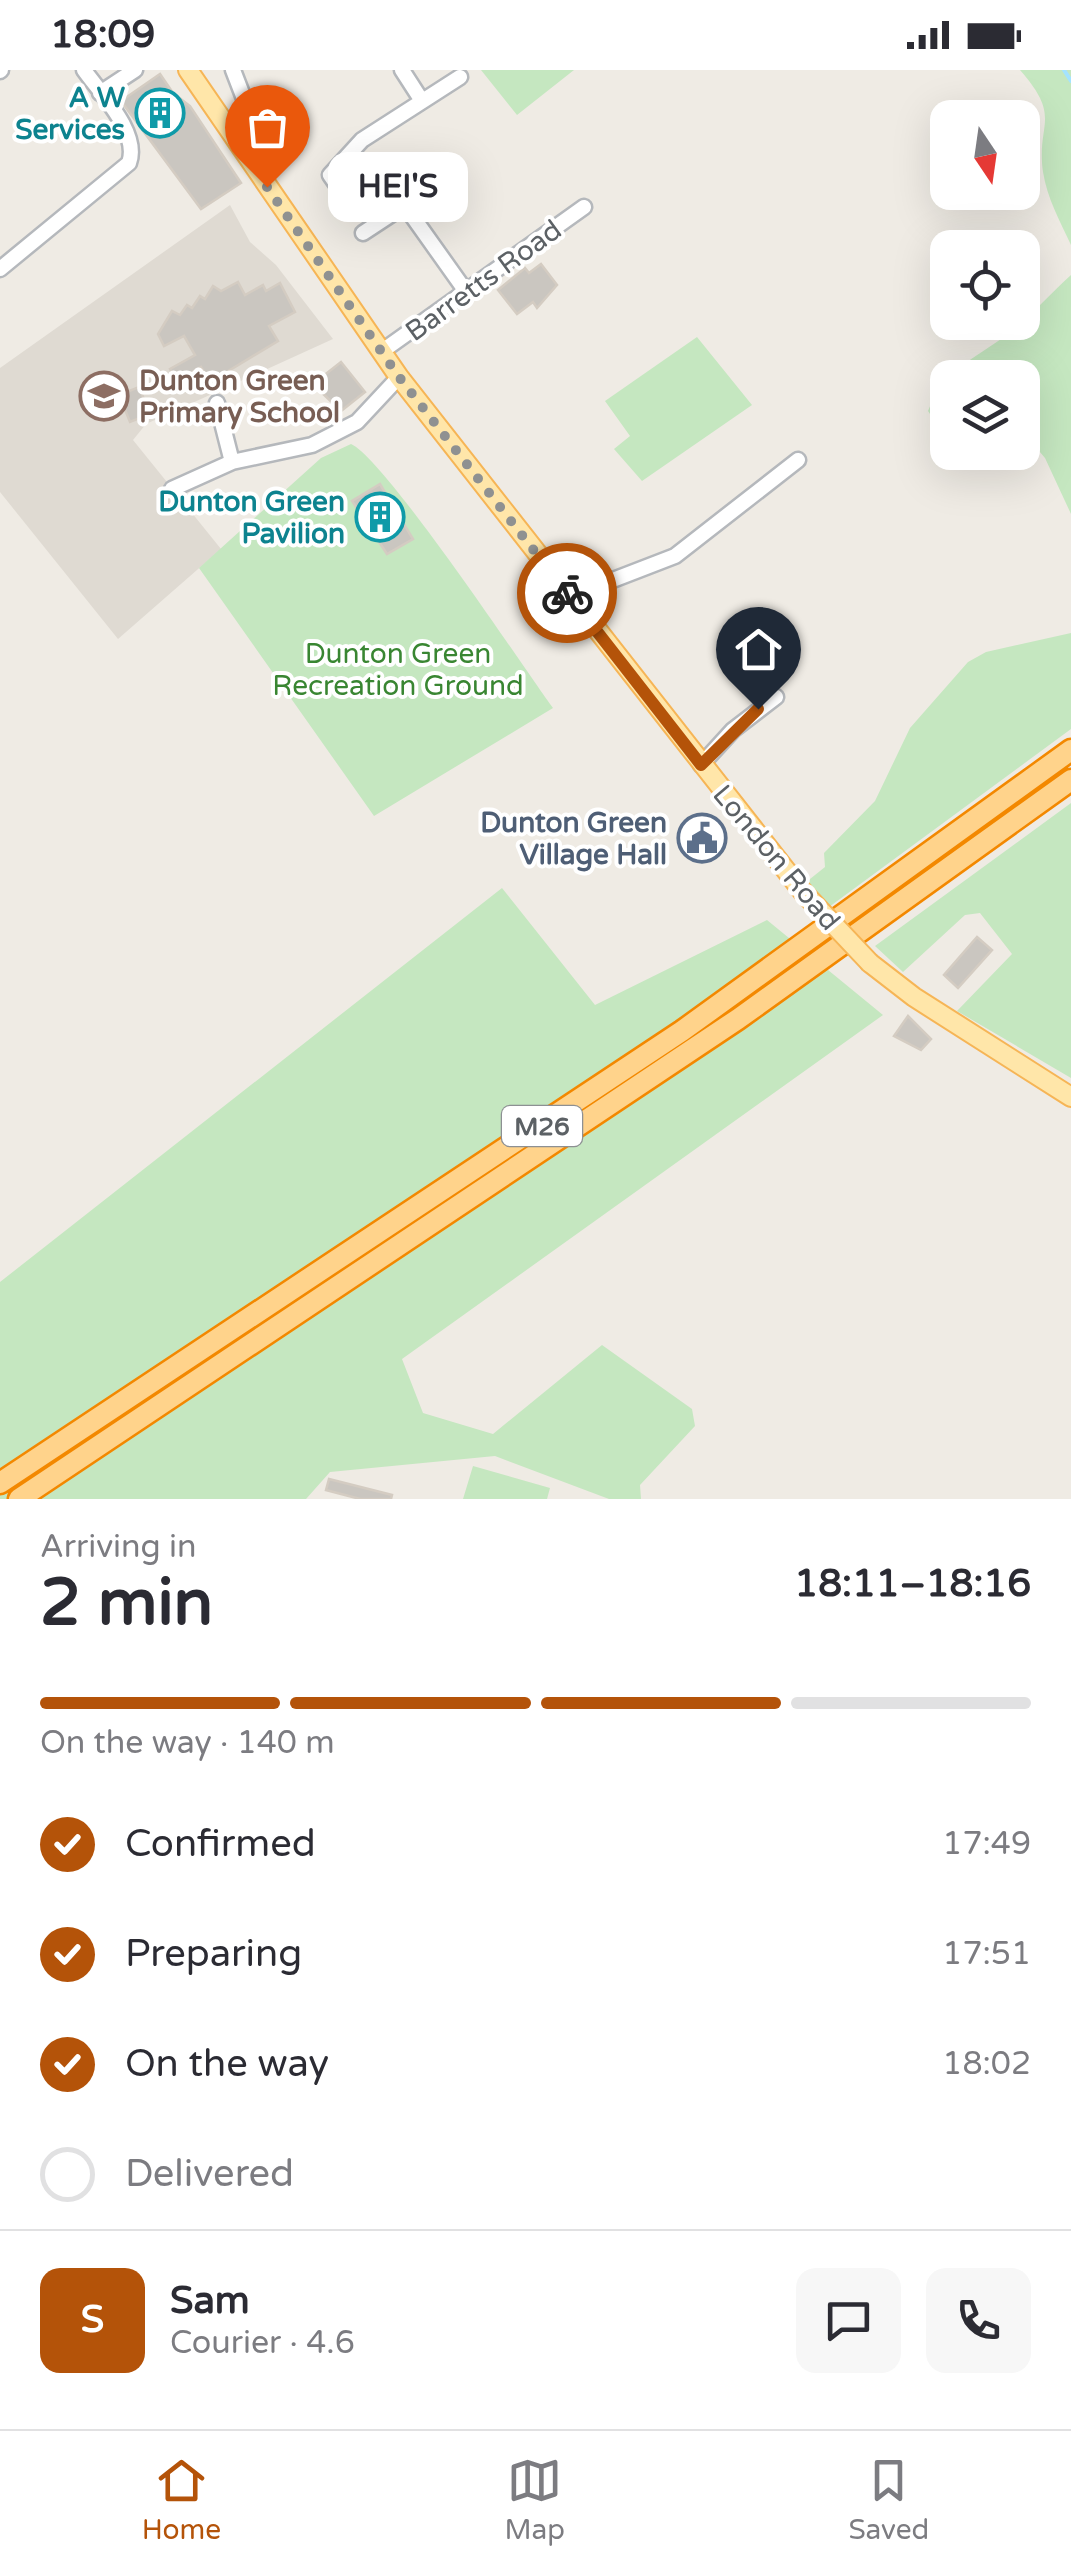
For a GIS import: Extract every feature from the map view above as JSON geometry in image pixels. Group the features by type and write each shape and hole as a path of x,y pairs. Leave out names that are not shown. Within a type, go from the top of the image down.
{"highway":[{"name":"M26","path":"0,1483 682,1031 1071,750"},
{"name":"M26","path":"19,1499 738,1019 1071,780"}],"main road":[{"name":"London Road","path":"188,70 399,377 804,892 870,963 914,997 1071,1098"}],"street":[{"path":"0,269 129,163 134,152 130,138 84,70"},
{"path":"100,93 135,70"},
{"path":"233,70 245,102 257,89"},
{"path":"402,70 422,101"},
{"path":"348,201 330,175 362,140 460,77"},
{"name":"Barretts Road","path":"382,352 584,207"},
{"path":"363,233 401,208 408,210 467,293"},
{"path":"172,489 232,462 312,445 357,422 399,377"},
{"path":"217,403 232,462"},
{"path":"576,603 605,582 675,556 798,460"},
{"path":"701,765 733,730 776,698"}],"shaded area":[{"name":"Dunton Green Primary School","path":"230,205 250,242 276,265 333,339 146,424 133,440 221,549 118,639 0,492 0,368"}],"green space":[{"path":"481,70 574,70 517,115"},
{"path":"1020,70 1071,70 1071,245 1045,182 1041,100"},
{"path":"1071,275 1071,514 1040,452 1040,360 970,360 1000,340 1040,340 1040,304"},
{"path":"697,337 752,405 642,481 614,449 630,436 605,401"},
{"name":"Dunton Green Recreation Ground","path":"351,444 392,485 553,708 374,816 199,568 321,458"},
{"path":"1071,633 1071,729 829,907 805,883 825,867 824,853 875,801 910,728 968,662 986,652"},
{"path":"1071,803 1071,1078 957,1011 1012,954 980,913 965,915 903,972 875,946"},
{"path":"502,888 595,1005 767,920 883,1015 402,1359 423,1413 493,1434 602,1345 692,1409 695,1426 640,1485 641,1499 609,1499 495,1456 330,1472 306,1499 0,1499 0,1282"},
{"path":"473,1466 550,1488 547,1499 463,1499"}],"building":[{"path":"160,74 173,93 190,106 241,183 201,209 121,101"},
{"path":"541,264 557,285 537,308 533,302 517,314 498,290 525,268 529,273"},
{"name":"Dunton Green Primary School","path":"238,282 245,295 263,285 266,291 280,283 295,312 269,326 278,341 210,382 201,367 176,381 170,369 195,355 184,336 164,346 158,334 172,311 180,315 187,305 192,308 200,296 205,299 213,286 221,291"},
{"path":"341,362 365,392 341,411 318,389 326,382 322,377"},
{"path":"139,387 150,414 130,422 119,395"},
{"name":"Dunton Green Pavilion","path":"380,484 413,539 387,554 352,501"},
{"name":"Dunton Green Village Hall","path":"712,820 723,834 696,851 683,835 698,822 702,828"},
{"path":"977,937 992,950 958,988 944,975"},
{"path":"908,1016 931,1039 921,1050 894,1036"},
{"path":"329,1479 392,1495 391,1499 360,1499 326,1490"}],"waterway":[{"path":"1064,70 1071,81"}],"way so far":[{"path":"267,187 399,377 567,593"}],"place":[{"name":"A W Services","path":"160,113"},
{"name":"HEI'S","path":"267,187"},
{"name":"Dunton Green Primary School","path":"104,396"},
{"name":"Dunton Green Pavilion","path":"380,517"},
{"name":"Dunton Green Village Hall","path":"702,838"}],"route":[{"path":"567,593 701,765 758,709"}]}
